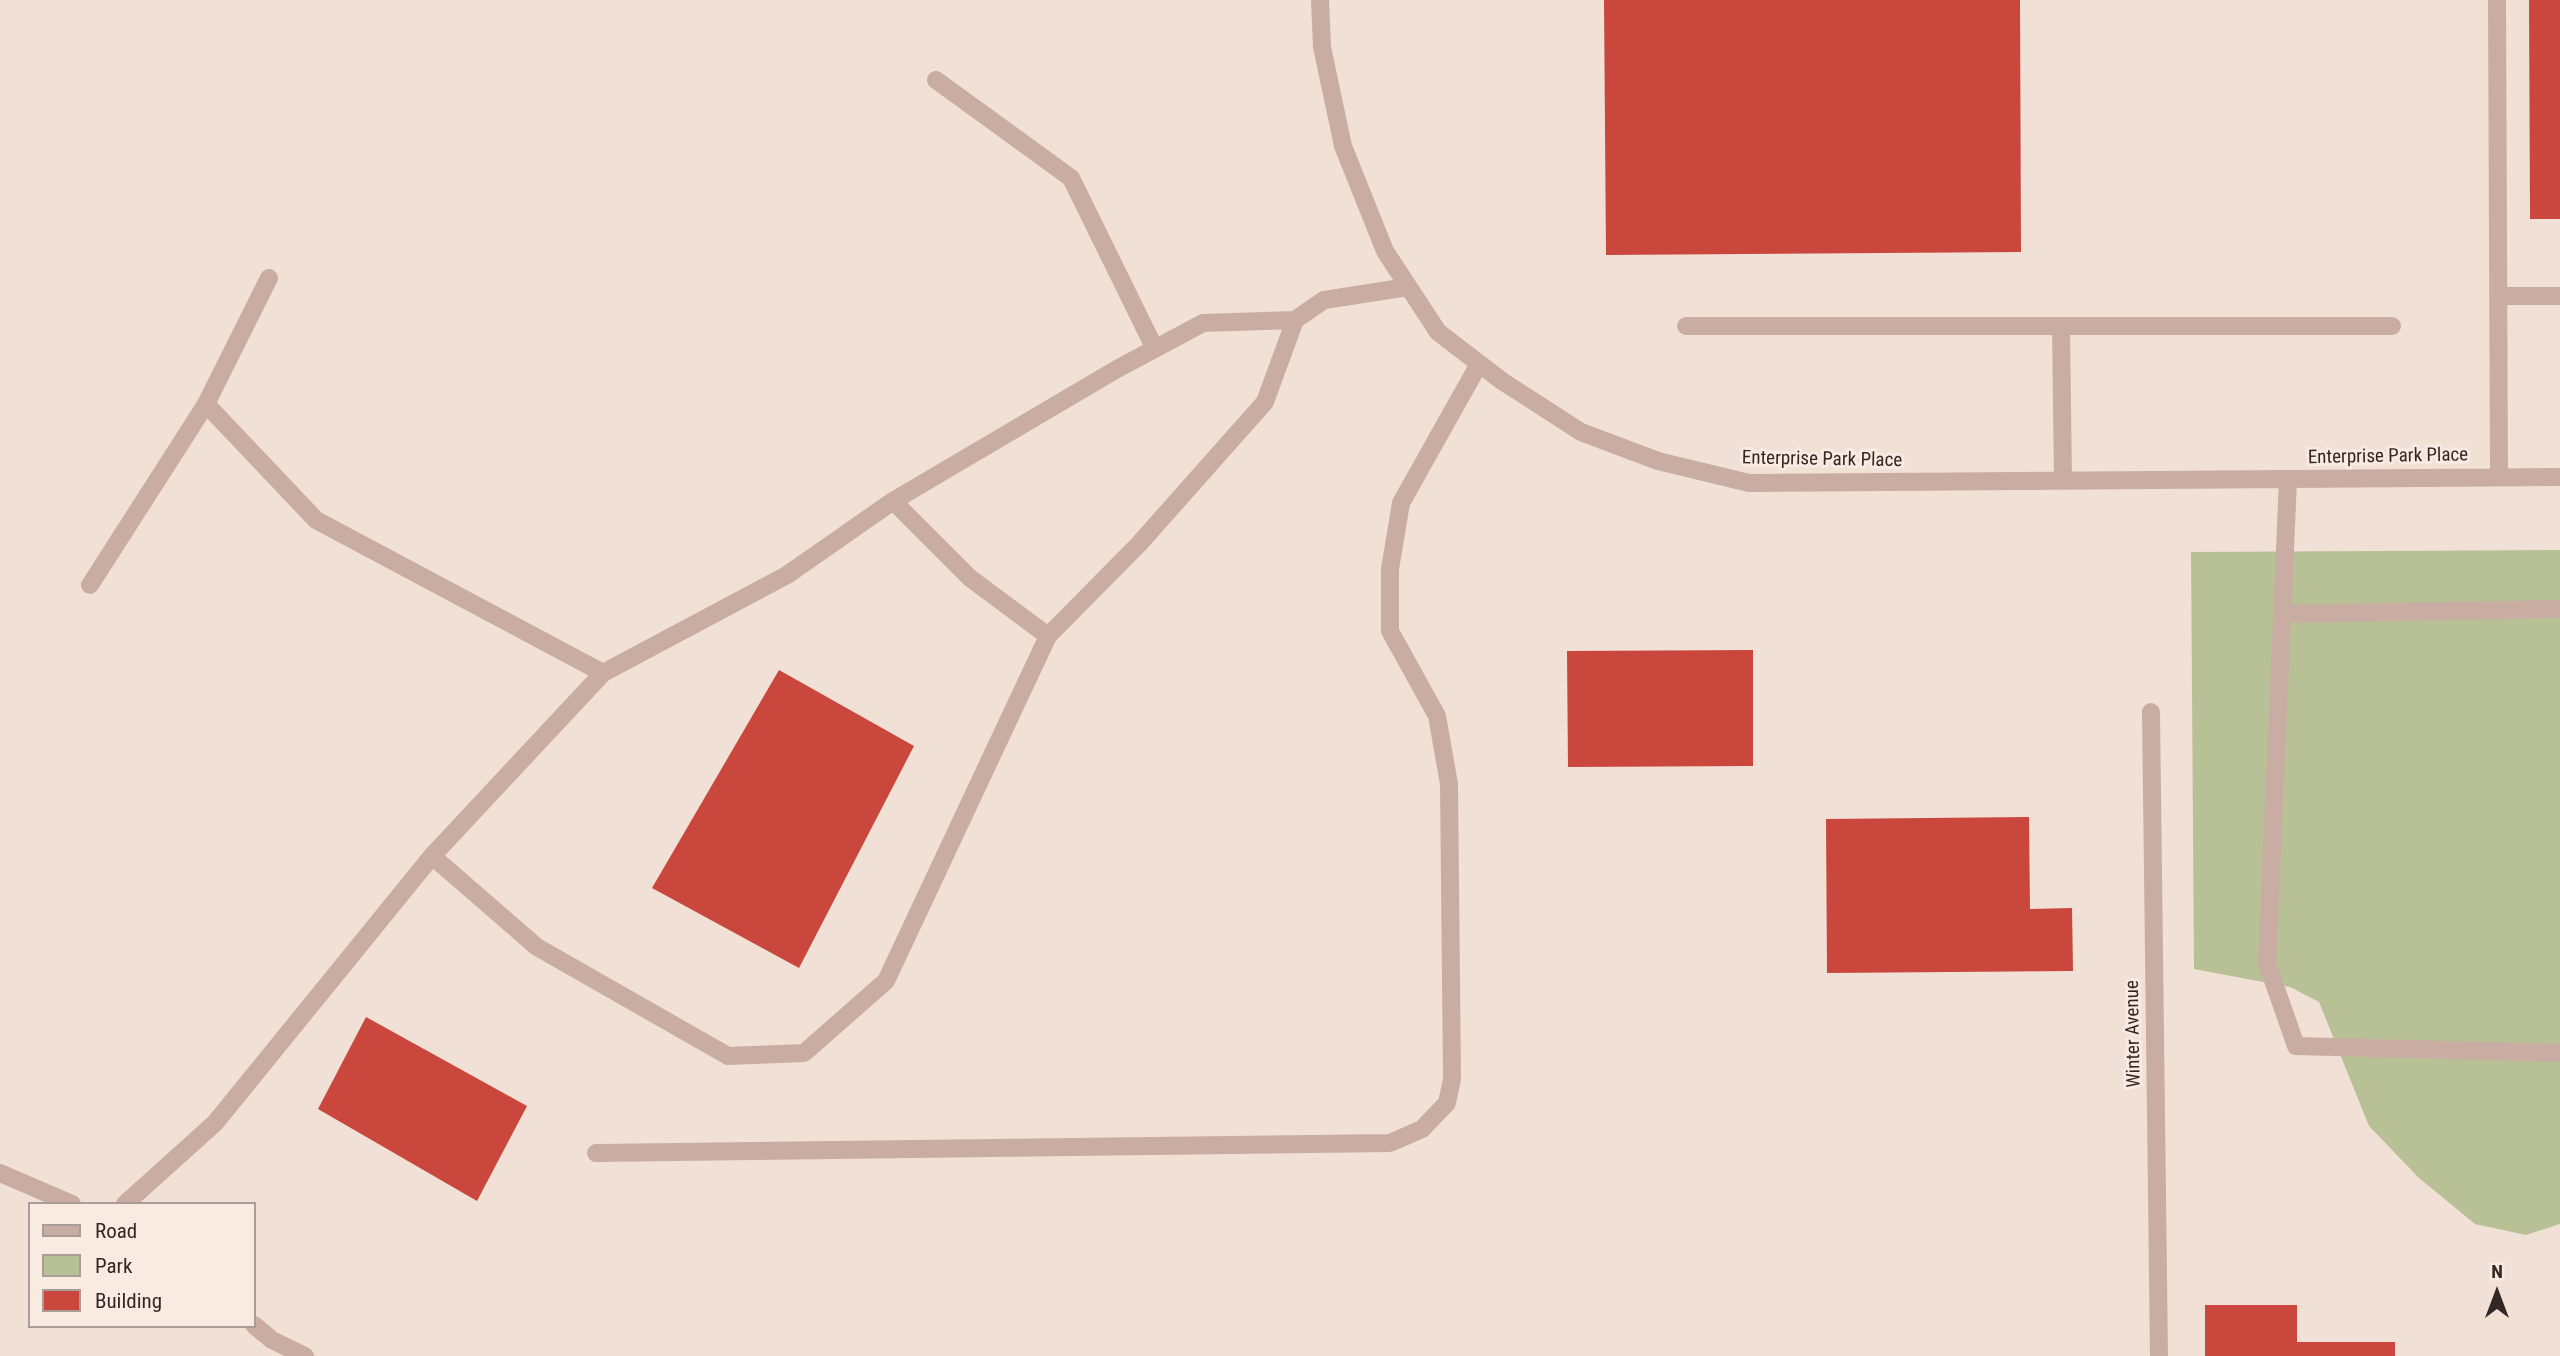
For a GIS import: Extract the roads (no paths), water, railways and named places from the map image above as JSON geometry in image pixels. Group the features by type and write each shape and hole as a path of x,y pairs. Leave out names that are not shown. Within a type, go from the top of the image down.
{"street":[{"name":"Enterprise Park Place","path":"1320,0 1322,47 1343,146 1385,251 1438,332 1479,364 1581,432 1658,461 1749,483 2560,477"},
{"path":"2497,0 2499,477"},
{"path":"936,80 1071,178 1155,349"},
{"path":"90,585 206,404 269,278"},
{"path":"127,1202 215,1123 432,856 603,673 787,575 893,501 1203,323 1295,320 1324,300 1408,287"},
{"path":"2498,296 2560,296"},
{"path":"432,856 537,947 728,1056 804,1054 886,981 1048,636 1139,544 1265,402 1295,320"},
{"path":"1686,326 2392,326"},
{"path":"2061,327 2063,481"},
{"path":"596,1153 1390,1143 1422,1129 1447,1103 1452,1079 1449,784 1437,716 1390,631 1390,569 1401,503 1479,364"},
{"path":"206,404 316,520 603,673"},
{"path":"2288,480 2267,963 2296,1046 2560,1053"},
{"path":"893,501 970,578 1048,636"},
{"path":"2282,614 2560,609"},
{"name":"Winter Avenue","path":"2151,712 2159,1356"},
{"path":"0,1173 67,1202"},
{"path":"256,1327 272,1340 304,1356"}]}
